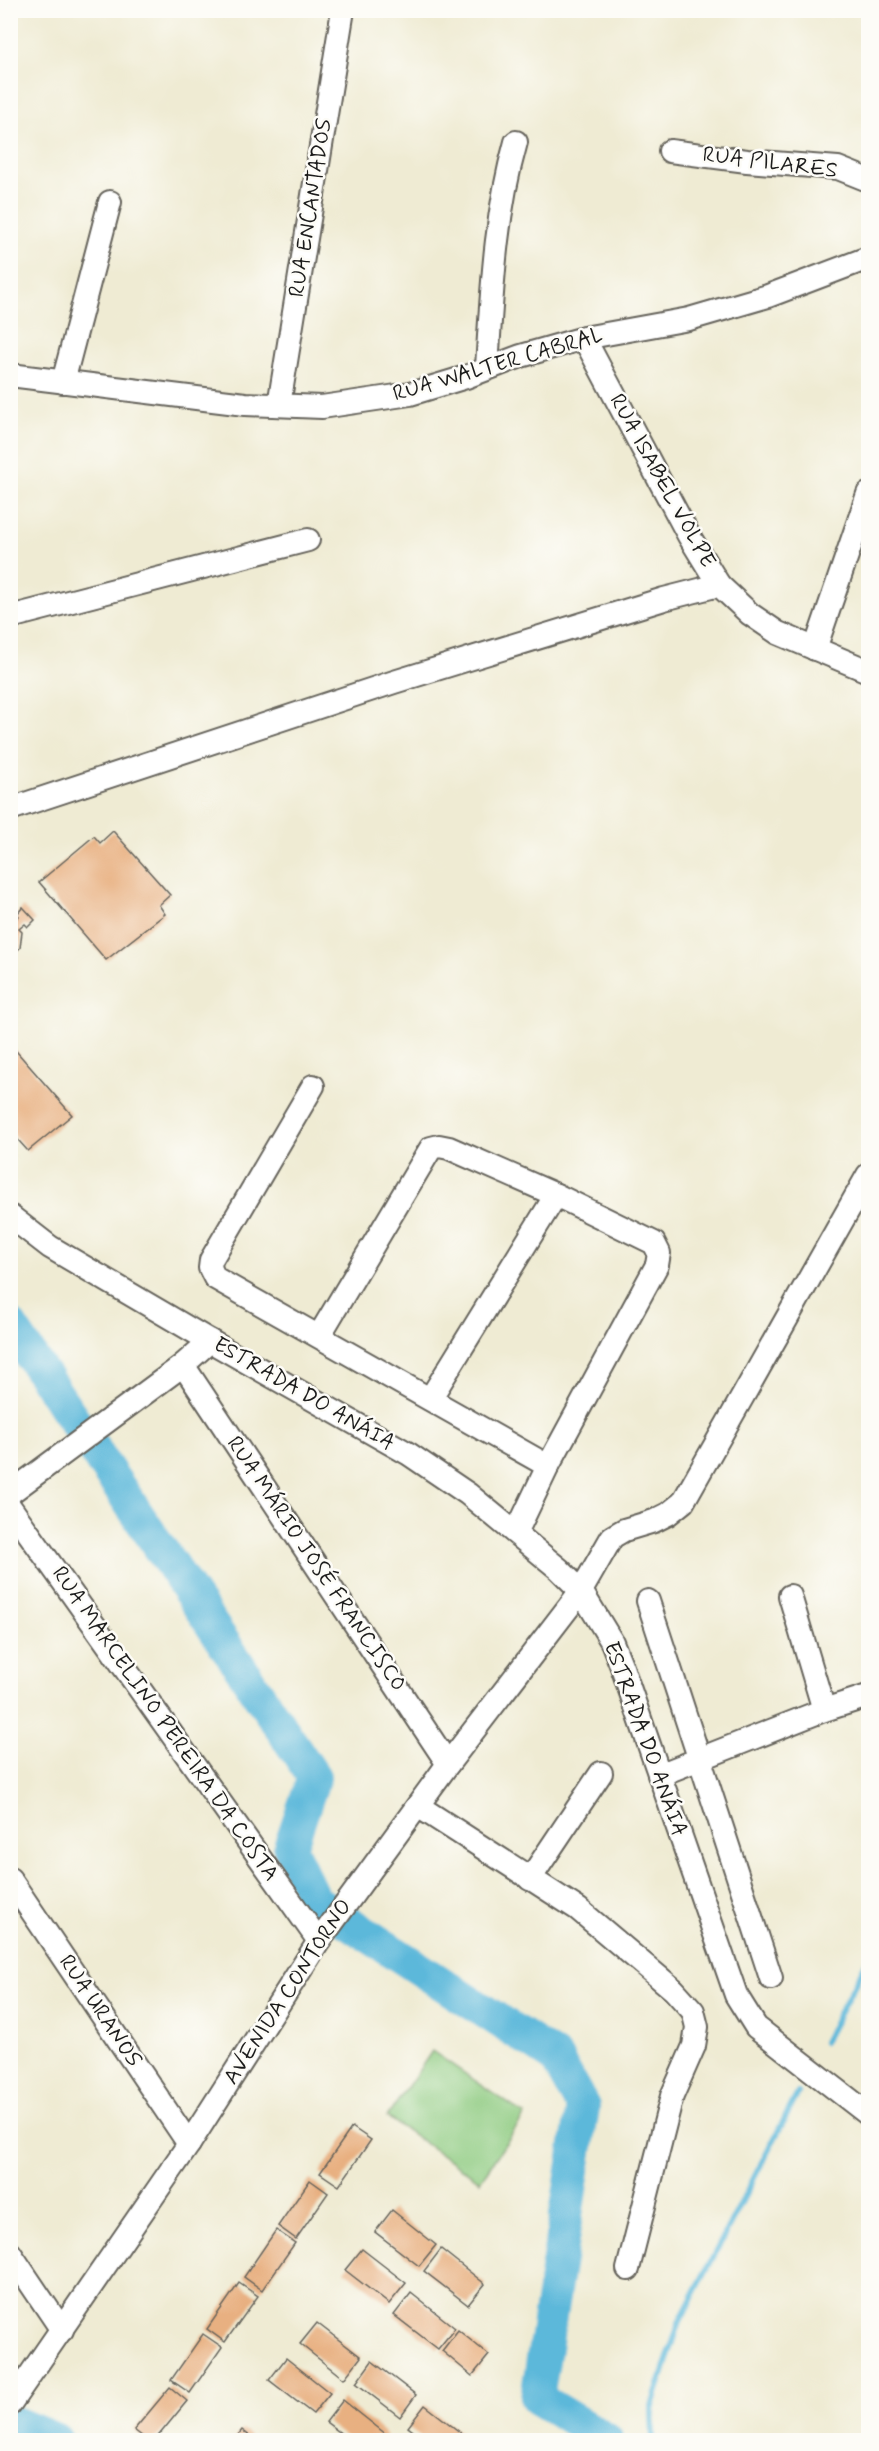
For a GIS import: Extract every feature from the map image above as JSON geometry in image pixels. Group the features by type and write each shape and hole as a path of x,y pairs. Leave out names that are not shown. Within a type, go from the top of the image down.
{"street":[{"name":"RUA ENCANTADOS","path":"279,405 343,10"},
{"path":"487,367 496,242 501,204 516,142"},
{"name":"RUA PILARES","path":"670,152 838,168 868,180"},
{"path":"63,382 110,202"},
{"name":"RUA WALTER CABRAL","path":"10,375 245,404 322,407 410,394 466,377 487,367 584,338 689,319 768,296 868,258"},
{"name":"RUA ISABEL VOLPE","path":"584,338 688,536 719,585 750,614 778,633 868,671"},
{"path":"815,649 868,494"},
{"path":"10,616 308,540"},
{"path":"10,809 394,681 664,598 719,585"},
{"path":"314,1086 211,1260 210,1268 215,1278 548,1466"},
{"path":"319,1336 431,1148 439,1146 449,1148 556,1195 654,1244 659,1253 657,1265 548,1466 516,1533"},
{"name":"AVENIDA CONTORNO","path":"15,2398 189,2144 321,1938 448,1764 582,1591 612,1537 624,1530 654,1521 668,1514 683,1502 868,1175"},
{"path":"430,1399 556,1195"},
{"name":"ESTRADA DO ANÁIA","path":"10,1216 50,1247 409,1454 468,1494 582,1591 612,1642 736,1995 756,2027 868,2114"},
{"path":"10,1493 183,1365 210,1341"},
{"name":"RUA MÁRIO JOSÉ FRANCISCO","path":"183,1365 448,1764"},
{"name":"RUA MARCELINO PEREIRA DA COSTA","path":"10,1507 321,1938"},
{"path":"790,1596 824,1710"},
{"path":"648,1601 771,1978"},
{"path":"659,1775 824,1710 868,1696"},
{"path":"530,1879 601,1773"},
{"path":"418,1806 578,1910 674,1990 693,2011 697,2027 694,2046 672,2096 628,2269"},
{"name":"RUA URANOS","path":"10,1879 189,2144"},
{"path":"10,2253 62,2330"}],"green space":[{"path":"432,2051 525,2115 480,2181 387,2117"}],"building":[{"path":"113,831 170,895 159,905 165,914 106,960 39,882 94,836 100,843"},
{"path":"23,907 35,920 28,927 25,924 19,929 22,932 20,948 10,957 10,921 12,923 19,916 17,914"},
{"path":"10,1044 72,1115 28,1151 10,1131"},
{"path":"352,2127 371,2140 339,2186 320,2173"},
{"path":"310,2180 328,2193 296,2239 278,2226"},
{"path":"392,2210 436,2245 419,2266 375,2232"},
{"path":"276,2230 295,2243 262,2290 244,2277"},
{"path":"362,2249 406,2283 389,2304 345,2270"},
{"path":"441,2249 485,2284 468,2305 424,2271"},
{"path":"239,2283 258,2296 225,2342 207,2329"},
{"path":"411,2293 455,2328 438,2349 394,2315"},
{"path":"317,2323 361,2357 344,2379 300,2344"},
{"path":"458,2330 489,2355 472,2376 442,2351"},
{"path":"203,2334 222,2347 190,2393 171,2380"},
{"path":"286,2358 330,2393 313,2414 269,2380"},
{"path":"372,2361 416,2395 400,2417 356,2383"},
{"path":"170,2387 187,2401 155,2440 147,2440 134,2430"},
{"path":"343,2400 387,2435 382,2440 350,2440 326,2422"},
{"path":"425,2405 470,2440 425,2440 408,2427"},
{"path":"242,2430 255,2440 234,2440"}],"waterway":[{"path":"10,1325 314,1777 290,1847 314,1900 556,2058 583,2107 537,2398 607,2440"},
{"path":"824,2042 868,1959"},
{"path":"653,2440 652,2406 680,2321 798,2093"},
{"path":"10,2421 56,2440"}]}
